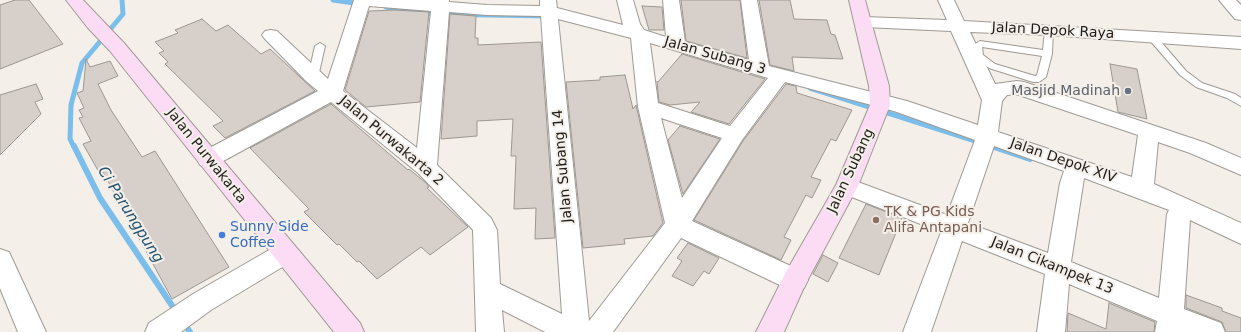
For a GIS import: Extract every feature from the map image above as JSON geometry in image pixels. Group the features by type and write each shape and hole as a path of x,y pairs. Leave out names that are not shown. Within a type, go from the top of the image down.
{"street":[{"name":"Jalan Purwakarta","path":"74,0 94,24 117,47 350,332"},
{"path":"625,0 631,24 639,39 648,107 677,225"},
{"path":"672,0 672,16 676,46"},
{"path":"597,332 677,225 773,75 749,0"},
{"name":"Jalan Subang","path":"770,332 795,280 847,186 879,107 879,86 864,22 857,0"},
{"path":"946,0 992,100"},
{"path":"1228,0 1241,15"},
{"path":"1235,0 1241,0"},
{"path":"208,159 333,92 361,3"},
{"name":"Jalan Subang 3","path":"361,3 440,9 501,5 550,12 639,39 676,46 879,107"},
{"path":"426,167 440,9"},
{"name":"Jalan Subang 14","path":"550,12 576,332"},
{"name":"Jalan Depok Raya","path":"864,22 1049,30 1241,43"},
{"name":"Jalan Purwakarta 2","path":"271,35 313,77 426,167 484,227 489,291 490,332"},
{"path":"917,332 986,141 992,100 1001,89 1017,87 1198,148 1241,167"},
{"path":"648,107 735,136"},
{"name":"Jalan Depok XIV","path":"879,107 986,141 1074,174 1142,189 1181,205 1241,234"},
{"path":"1142,189 1148,131"},
{"path":"1051,332 1058,268 1074,174"},
{"name":"Jalan Cikampek 13","path":"847,186 956,227 1058,268 1169,323 1211,332"},
{"path":"1169,323 1179,214"},
{"path":"677,225 795,280"},
{"path":"163,329 202,302 285,253"},
{"path":"0,259 32,332"},
{"path":"489,291 571,332"}],"lane":[{"path":"1047,54 992,45 980,44 977,46 978,56 982,61 992,66 1036,80 1041,77 1047,54 1049,30"},
{"path":"1152,37 1183,73 1199,85 1231,96 1241,103"},
{"path":"313,77 320,46"}],"building":[{"path":"15,0 29,0 63,44 0,69 0,5"},
{"path":"681,0 740,0 747,58 686,41"},
{"path":"759,0 790,0 794,19 827,20 831,34 835,35 843,59 792,57 794,71 770,65"},
{"path":"642,6 662,7 664,30 649,30"},
{"path":"395,10 429,12 420,102 366,107 345,90 369,11"},
{"path":"450,14 476,16 475,38 478,38 478,45 541,42 555,238 535,239 536,208 514,209 516,156 511,156 513,119 477,121 477,136 441,139"},
{"path":"202,19 216,31 228,25 261,54 270,49 315,91 225,138 213,126 223,121 165,64 168,62 159,53 164,51 155,42 178,33 175,30"},
{"path":"682,54 765,79 729,124 691,112 700,102 670,105 659,102 657,81 658,82"},
{"path":"86,59 90,67 110,61 118,76 98,84 111,110 142,157 155,151 229,267 172,299 103,172 100,174 83,144 91,141 79,118 83,117 79,110 84,108 77,93 83,91"},
{"name":"Masjid Madinah","path":"1110,64 1137,69 1147,119 1118,112"},
{"path":"625,75 633,109 636,105 663,223 653,236 624,239 625,244 583,248 566,82 600,80 600,77"},
{"path":"36,84 43,99 35,102 41,114 0,155 0,95"},
{"path":"786,84 796,86 797,93 852,110 836,141 831,139 811,177 821,180 812,198 806,195 784,237 791,240 781,260 694,220 743,141"},
{"path":"331,104 408,170 409,169 426,183 429,187 427,188 468,227 430,255 421,247 377,279 339,244 337,245 304,212 309,209 250,148"},
{"path":"680,126 720,139 683,194 668,140"},
{"path":"866,204 902,218 879,275 839,258"},
{"path":"688,243 719,258 709,274 704,271 693,286 672,276 682,261 677,258"},
{"path":"823,255 838,263 828,282 813,274"},
{"path":"1186,295 1222,308 1222,311 1241,318 1241,332 1226,332 1222,322 1186,308"},
{"path":"1109,303 1155,322 1154,332 1067,332 1068,313 1106,329"}],"waterway":[{"name":"Ci Parungpung","path":"74,147 70,139 71,105 82,63 123,14 122,0"},
{"path":"333,0 361,4"},
{"path":"386,7 434,14 549,16"},
{"path":"810,88 994,147"},
{"name":"Ci Parungpung","path":"74,146 100,198 177,313"},
{"path":"994,147 1030,159"},
{"name":"Ci Parungpung","path":"182,321 190,332"}],"place":[{"name":"Masjid Madinah","path":"1128,91"},
{"name":"TK & PG Kids Alifa Antapani","path":"876,220"},
{"name":"Sunny Side Coffee","path":"222,235"}]}
